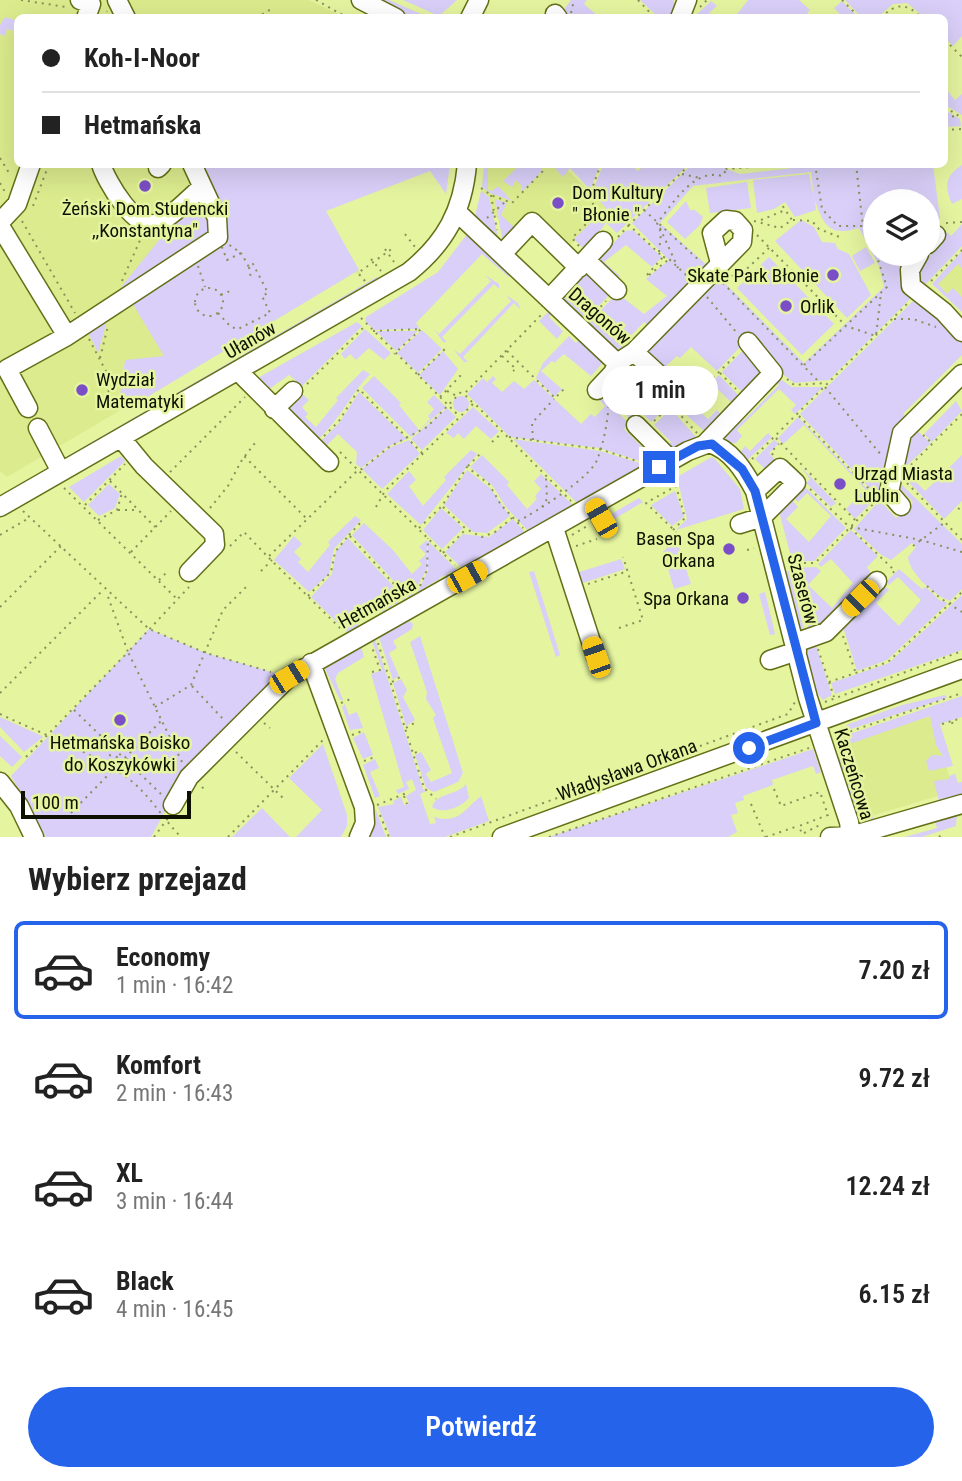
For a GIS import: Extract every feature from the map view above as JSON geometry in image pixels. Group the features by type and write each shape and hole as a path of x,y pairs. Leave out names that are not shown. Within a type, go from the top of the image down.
{"street":[{"path":"362,7 384,14"},
{"path":"29,168 13,207 0,224 74,331"},
{"path":"102,168 106,183 139,220 147,225 157,224 201,188"},
{"path":"28,408 7,369 74,331 218,237 217,218 194,168"},
{"name":"Ułanów","path":"0,507 62,479 121,438 409,272 439,245 458,213 466,168"},
{"name":"Dragonów","path":"458,213 502,254 548,304 617,363 634,352 721,269"},
{"path":"502,254 532,222 617,290"},
{"path":"548,304 603,241"},
{"path":"912,266 909,279 918,293 943,312 962,332"},
{"path":"748,342 773,373"},
{"path":"634,352 675,399"},
{"path":"603,395 617,363"},
{"path":"238,371 313,447 334,456"},
{"name":"Hetmańska","path":"169,814 189,777 289,677 311,663 374,633 414,607 554,528 597,520 702,444 773,373"},
{"path":"901,506 889,492 902,433 962,374"},
{"path":"274,409 298,390"},
{"path":"38,428 62,479"},
{"path":"640,429 672,468"},
{"path":"121,438 144,466 214,534 215,545 191,578"},
{"name":"Szaserów","path":"702,444 720,447 744,467 755,491 816,723"},
{"path":"740,524 762,517 796,482 780,468 755,491"},
{"path":"554,528 596,657"},
{"path":"770,660 826,632 877,581"},
{"path":"311,663 329,741 364,807 365,823 359,837"},
{"name":"Władysława Orkana","path":"502,837 962,669"},
{"name":"Kaczeńcowa","path":"816,723 851,837"},
{"path":"0,782 19,806 34,837"},
{"path":"827,830 851,837 962,804"}],"path":[{"path":"21,0 80,9"},
{"path":"316,0 341,14"},
{"path":"562,14 574,0"},
{"path":"638,0 651,14"},
{"path":"842,0 856,14"},
{"path":"885,14 889,9 904,5 911,6 918,14"},
{"path":"263,14 273,8"},
{"path":"948,43 962,57"},
{"path":"0,158 11,177"},
{"path":"481,188 512,203 544,168"},
{"path":"585,262 572,238 598,212 589,197 600,168"},
{"path":"663,257 647,275 668,260 629,225 686,168"},
{"path":"657,223 692,181 722,176 727,169 740,168"},
{"path":"817,168 822,209 838,226 863,226 856,168"},
{"path":"680,174 701,178"},
{"path":"0,183 74,331 108,375 109,401"},
{"path":"491,195 498,232"},
{"path":"481,223 506,201"},
{"path":"782,205 792,220"},
{"path":"753,221 761,220 781,209 784,211"},
{"path":"644,210 657,223 736,279 769,247"},
{"path":"761,220 780,228 792,220 813,221 818,229 842,238"},
{"path":"940,232 962,222"},
{"path":"657,223 660,233 659,253"},
{"path":"657,223 679,269"},
{"path":"405,234 416,248"},
{"path":"757,235 846,326 876,336"},
{"path":"218,237 227,260 242,253"},
{"path":"218,237 242,253 251,279"},
{"path":"365,282 358,273 393,248"},
{"path":"744,467 962,250"},
{"path":"386,251 394,263"},
{"path":"193,253 205,288"},
{"path":"373,260 381,271"},
{"path":"218,313 231,327 238,329 270,313 262,296 268,293 253,264 248,267"},
{"path":"804,366 887,287 880,266"},
{"path":"721,269 820,383"},
{"path":"205,288 214,289 221,295 223,305 218,313 205,316 197,311 195,298 205,288"},
{"path":"585,323 617,290"},
{"path":"221,295 230,291"},
{"path":"876,336 881,293"},
{"path":"268,557 358,470 388,447 409,439 427,427 457,396 464,394 548,304"},
{"path":"361,318 459,417"},
{"path":"893,319 914,319 937,327"},
{"path":"298,390 366,325"},
{"path":"394,354 426,328"},
{"path":"372,331 421,330"},
{"path":"708,383 748,342"},
{"path":"417,376 446,348"},
{"path":"507,350 555,398"},
{"path":"501,356 516,369 513,371"},
{"path":"439,398 464,372"},
{"path":"719,372 747,400"},
{"path":"773,373 785,377 794,385 828,383"},
{"path":"825,387 890,483"},
{"path":"313,447 339,421 359,389 423,454"},
{"path":"533,440 531,423 564,389"},
{"path":"446,390 457,396"},
{"path":"167,476 249,393"},
{"path":"464,394 563,493 597,520"},
{"path":"517,521 563,493 597,462 608,419 603,395"},
{"path":"640,429 675,399"},
{"path":"376,507 384,495 474,403"},
{"path":"797,415 945,523 962,540"},
{"path":"790,564 815,563 890,483 962,415"},
{"path":"947,430 952,435"},
{"path":"492,442 502,432"},
{"path":"508,437 599,449 648,465"},
{"path":"775,437 856,521"},
{"path":"204,514 228,486 244,456 255,443"},
{"path":"929,447 935,452"},
{"path":"418,529 442,506 467,467 480,454"},
{"path":"244,456 307,519"},
{"path":"334,456 358,470 467,577"},
{"path":"83,507 128,461"},
{"path":"915,461 920,467"},
{"path":"467,467 489,484 533,540"},
{"path":"672,468 685,518 674,531 646,503 676,486"},
{"path":"542,508 547,499 546,475"},
{"path":"62,479 83,507 177,599"},
{"path":"109,481 155,527"},
{"path":"807,486 891,567"},
{"path":"117,510 122,493"},
{"path":"130,553 180,502"},
{"path":"831,510 838,503"},
{"path":"442,506 475,535 488,536 513,517"},
{"path":"958,508 962,511"},
{"path":"23,510 149,629 206,653 289,677"},
{"path":"97,520 117,510 139,510"},
{"path":"0,536 30,518"},
{"path":"307,596 331,572 335,552 363,520"},
{"path":"575,546 571,535 597,520"},
{"path":"570,548 575,546 597,520"},
{"path":"913,546 945,523"},
{"path":"850,527 921,540 962,552"},
{"path":"443,552 466,529"},
{"path":"225,551 244,532 349,637"},
{"path":"349,535 414,607"},
{"path":"419,588 427,570 428,538"},
{"path":"0,607 61,546"},
{"path":"747,550 754,548"},
{"path":"619,628 643,620 624,557"},
{"path":"261,571 272,560"},
{"path":"583,584 628,571"},
{"path":"159,581 166,573"},
{"path":"26,757 177,599 191,578"},
{"path":"155,707 191,685 223,610 249,584"},
{"path":"927,586 962,612"},
{"path":"105,590 128,652 161,721 189,777 206,792"},
{"path":"0,693 105,590"},
{"path":"829,682 888,662 962,592"},
{"path":"372,672 380,670 370,639 374,633"},
{"path":"374,633 424,788 436,799"},
{"path":"816,644 834,698"},
{"path":"824,702 962,651"},
{"path":"391,682 400,677"},
{"path":"191,685 274,790 285,800"},
{"path":"834,739 962,693"},
{"path":"335,694 339,704"},
{"path":"344,702 353,698"},
{"path":"450,837 788,715 796,700"},
{"path":"74,709 124,759 169,814 181,837"},
{"path":"254,712 270,728"},
{"path":"0,714 128,778 169,814"},
{"path":"942,724 962,718"},
{"path":"66,818 161,721"},
{"path":"952,721 954,728"},
{"path":"405,728 416,722"},
{"path":"354,745 351,736 365,730"},
{"path":"228,837 274,790 329,741"},
{"path":"549,837 814,746"},
{"path":"414,754 420,750"},
{"path":"108,755 135,760"},
{"path":"360,763 375,757"},
{"path":"751,804 765,837 828,815 820,792 781,806 774,789"},
{"path":"388,837 376,804 410,792"},
{"path":"403,795 407,804"},
{"path":"154,837 169,814"},
{"path":"799,826 802,834 827,830"}],"shaded area":[{"path":"0,0 309,0 338,14 14,14 14,168 301,168 363,278 355,272 7,477 0,471"},
{"path":"376,0 389,0 421,14 405,14"},
{"path":"403,0 457,0 441,14 434,14"},
{"path":"571,0 587,0 584,4 596,14 564,14 562,12"},
{"path":"640,0 674,0 676,14 655,14"},
{"path":"748,0 799,0 810,10 808,14 737,14"},
{"path":"845,0 962,0 962,36 953,46 948,41 948,14 920,14 907,3 893,4 881,14 858,14"},
{"path":"711,1 717,6 710,14 697,14"},
{"path":"842,1 855,14 840,14 834,8"},
{"path":"5,17 14,20 14,31 7,29 5,36 0,34 0,25"},
{"path":"948,92 955,100 962,94 962,115 948,107"},
{"path":"948,112 960,119 961,126 948,127"},
{"path":"962,165 962,199 952,204 947,187 949,177"},
{"path":"193,168 450,168 446,194 430,171 326,211 359,270 124,411 119,402 125,360 164,356 122,286 201,188"},
{"path":"484,168 565,168 606,207 558,258 530,232 521,242 480,201"},
{"path":"484,168 488,168 488,190 492,191 498,186 512,201 490,193 482,187"},
{"path":"517,168 542,168 522,192 522,186 516,180 512,187 503,181"},
{"path":"555,168 570,168 563,177"},
{"path":"570,168 599,168 590,190"},
{"path":"602,168 634,168 638,171 641,168 685,168 617,233 606,223 598,233 598,241 587,252 574,239 606,208 592,193"},
{"path":"688,168 724,168 740,174 794,168 933,168 936,189 863,189 863,236 859,228 841,231 830,227 821,217 815,200 816,210 795,217 785,202 774,209 757,213 753,180 809,174 814,198 811,172 693,186 660,223 709,267 651,328 644,322 623,344 627,348 619,354 589,323 617,293 644,314 667,296 646,279 669,260 632,223"},
{"path":"747,182 751,208 710,213 706,188"},
{"path":"481,191 489,197 498,237 475,216"},
{"path":"495,199 507,203 501,215 516,229 503,243"},
{"path":"686,201 690,210 695,210 703,217 700,225 685,239 667,222"},
{"name":"Skate Park Błonie","path":"801,220 814,227 822,242 835,243 838,249 849,254 871,295 847,318 775,241"},
{"path":"962,224 962,246 920,290 917,266 940,266 940,239 947,232 951,236"},
{"path":"633,230 662,257 652,267 626,245 604,262 620,276 615,280 594,263 625,231"},
{"path":"468,233 511,274 509,277 482,254 416,323 420,329 374,330 365,321 366,317 438,272"},
{"path":"863,249 863,266 869,266 860,271 852,256"},
{"path":"962,251 962,268 958,264 938,284 947,294 953,288 962,297 962,312 932,284"},
{"name":"Orlik","path":"769,257 834,324 802,355 737,288"},
{"path":"962,257 962,310 935,285"},
{"path":"879,266 907,266 912,297 829,380 794,383 744,343 717,371 691,347 680,358 677,356 666,366 684,381 677,387 647,357 645,348 649,351 718,276 804,363 884,287"},
{"path":"589,268 613,291 586,319 561,297"},
{"path":"485,275 499,284 499,289 494,284 442,337 447,342 443,342 434,329 439,334 491,281"},
{"path":"377,277 380,283 67,459 66,457"},
{"path":"506,295 518,303 520,309 514,303 463,357 468,362 464,362 454,350 460,354 511,301"},
{"path":"915,299 962,338 962,355 903,414 910,420 889,484 877,496 800,414"},
{"path":"551,309 553,312 549,317 563,331 557,339 539,321"},
{"path":"109,314 98,353 87,330"},
{"path":"357,322 362,326 302,386 289,375 265,392 256,379"},
{"path":"365,329 391,353 384,360 369,348 356,360 350,354 345,359 341,354"},
{"path":"422,330 442,349 418,373 397,353"},
{"path":"376,331 418,331 396,351"},
{"path":"569,336 576,343 580,339 605,360 591,376 564,354 554,363 552,361 541,371 562,389 554,397 536,378 543,363"},
{"path":"746,347 768,372 746,396 722,372"},
{"path":"443,351 458,369 440,395 419,375"},
{"path":"625,366 668,406 651,422 641,412 632,421 602,389"},
{"path":"363,370 370,374 331,426 315,442 285,410 301,393 309,400 302,407 308,414 305,417 316,427 338,400 336,398"},
{"path":"719,375 743,400 707,430 703,430 675,405 682,397 708,419 717,410 720,413 731,402 711,383"},
{"path":"374,376 401,403 399,405 419,430 430,419 428,416 434,409 427,402 434,395 446,407 411,437 362,388"},
{"path":"493,376 496,379 492,383 502,392 514,381 524,389 534,380 581,424 591,414 595,417 605,406 597,397 599,392 629,424 624,429 651,456 657,451 658,459 649,464 599,448 510,437 467,394 483,378 487,382"},
{"path":"776,376 792,387 823,387 795,414 791,410 796,405 779,389 737,430 742,436 736,443 724,444 720,435 734,417 743,421 779,385 771,381"},
{"path":"359,392 407,439 389,446 361,468 356,464 357,452 338,434 326,446 322,446 321,441 340,422"},
{"path":"461,396 467,398 467,410 461,412 455,410 453,404 455,398"},
{"path":"956,401 962,411 932,442 924,434"},
{"path":"473,407 499,431 491,439 476,426 464,439 458,433 454,438 446,433"},
{"path":"447,408 456,417 422,450 411,439"},
{"path":"671,409 696,437 672,451 666,448 671,442 654,425"},
{"path":"798,417 876,498 855,519 846,509 865,489 804,425 783,444 778,438"},
{"path":"913,427 931,443 899,473"},
{"path":"768,433 772,437 744,463 741,451 745,446 750,451"},
{"path":"513,439 600,451 647,465 581,507"},
{"path":"409,440 420,454 382,489 362,469 389,448"},
{"path":"774,440 779,443 769,453 778,463 767,471 755,459"},
{"path":"471,450 477,454 421,525 387,494 409,471 416,480 409,486 423,506 446,480 444,477"},
{"path":"482,455 509,482 507,485 527,509 537,499 535,496 541,489 534,481 541,474 577,509 532,535 505,506 493,486 470,467"},
{"path":"962,455 962,501 944,519 903,476 914,465 917,468 910,476 925,491"},
{"path":"121,456 125,461 84,502 69,487"},
{"path":"714,458 740,489 744,509 676,530 687,519 677,477"},
{"path":"800,466 836,503 831,507 806,483 810,479"},
{"path":"467,470 490,488 510,516 487,533 473,532 444,505"},
{"path":"898,481 962,544 962,589 950,601 930,589 913,570 908,557 916,547 912,543 891,560 880,554 854,529 885,494 881,502 896,518 913,502 898,487"},
{"path":"109,484 120,494 115,508 99,516 88,505"},
{"path":"804,486 846,528 814,561 792,561 779,511 791,499 798,507 786,519 809,542 831,516 807,493 798,502 793,497"},
{"path":"675,491 684,517 672,526 651,505"},
{"path":"639,498 643,502 609,522 606,517"},
{"path":"441,508 463,528 442,549 423,530"},
{"path":"355,516 361,520 334,549 329,574 309,592 274,560 294,536 302,544 294,552 301,559 298,562 308,572 330,545 328,542"},
{"path":"513,519 529,537 465,571 445,552 463,534 489,537"},
{"path":"364,523 393,550 412,574 422,564 419,561 426,554 419,547 427,540 427,569 410,599 352,535"},
{"path":"851,530 878,556 867,567 873,576 871,582 810,634 793,568 816,567 821,571 808,585 832,608 853,583 831,559 821,567 818,564"},
{"path":"348,538 410,604 407,606 402,598 397,601 402,609 399,611 394,603 391,604 395,613 392,614 387,606 384,608 389,616 386,618 381,610 358,623 361,632 352,637 311,597 332,574 336,551"},
{"path":"676,538 691,584 674,589 663,552"},
{"path":"428,541 459,572 456,579 452,572 448,573 450,582 446,575 439,578 442,586 438,580 432,583 434,591 429,584 415,598 428,570"},
{"path":"621,559 625,569 583,583 576,573"},
{"path":"899,569 922,589 926,587 939,600 948,603 887,660 857,671 842,624 883,584 889,590 876,603 899,626 921,600 898,577 889,585 886,582"},
{"path":"534,571 560,655 556,657 529,572"},
{"path":"789,571 805,633 798,629 783,572"},
{"path":"765,592 775,634 770,635 759,594"},
{"path":"962,595 962,650 835,694 831,683 889,663"},
{"path":"408,620 413,624 412,629 393,641 397,648 389,653 399,676 393,680 379,637"},
{"path":"149,629 206,653 289,677 178,788 151,837 46,837 11,776"},
{"path":"420,636 463,773 458,782 434,792 426,788 415,755 421,752 431,770 426,774 431,782 452,773 433,718 436,715 426,699 427,692 410,642"},
{"path":"375,639 423,789 426,791 420,794 430,824 436,823 434,817 457,817 481,796 489,821 445,837 391,837 378,807 394,804 393,801 401,797 404,805 409,803 406,796 416,790 412,779 406,782 409,789 398,794 396,790 404,787 371,674 382,670 372,641"},
{"path":"815,643 832,695 823,700 816,692 813,693 802,649"},
{"path":"361,646 364,657 338,673 335,679 343,700 340,700 325,669"},
{"path":"401,679 407,690 403,697 415,720 406,726 393,683"},
{"path":"945,695 947,698 851,729 846,725 902,705"},
{"path":"962,696 962,717 940,724 953,766 929,771 926,761 932,755 943,756 936,745 930,716 838,748 835,739"},
{"path":"345,704 349,715 357,712 363,728 350,730 342,707"},
{"path":"930,716 954,791 871,816 850,742"},
{"path":"0,717 43,737 24,752 0,727"},
{"path":"364,732 373,755 363,759 353,738"},
{"path":"0,736 22,757 12,767 0,756"},
{"path":"323,744 347,815 347,826 341,837 296,837 322,810 289,778"},
{"path":"813,749 821,772 816,774 813,766 772,780 773,785 743,796 744,800 735,803 738,813 731,815 737,832 728,837 549,837"},
{"path":"853,752 858,768 841,771 837,758"},
{"path":"375,759 379,768 370,772 380,796 375,798 363,765"},
{"path":"955,774 958,783 962,782 962,800 940,805 934,781 949,779 949,776"},
{"path":"860,776 874,821 859,826 845,783"},
{"path":"466,784 469,798 461,804 446,810 432,807 438,799 458,791"},
{"path":"262,808 290,837 232,837"},
{"path":"375,808 386,837 367,837"},
{"path":"957,812 956,826 922,837 905,837 937,828 934,818"}],"place":[{"name":"Żeński Dom Studencki ,,Konstantyna\"","path":"145,186"},
{"name":"Dom Kultury \" Błonie \"","path":"558,203"},
{"name":"Skate Park Błonie","path":"833,275"},
{"name":"Orlik","path":"786,306"},
{"name":"Wydział Matematyki","path":"82,390"},
{"name":"Urząd Miasta Lublin","path":"840,484"},
{"name":"Basen Spa Orkana","path":"729,549"},
{"name":"Spa Orkana","path":"743,598"},
{"name":"Hetmańska Boisko do Koszykówki","path":"120,720"}],"route":[{"path":"659,467 702,444 712,444 723,450 742,469 755,491 807,698 816,723 749,748"}]}
